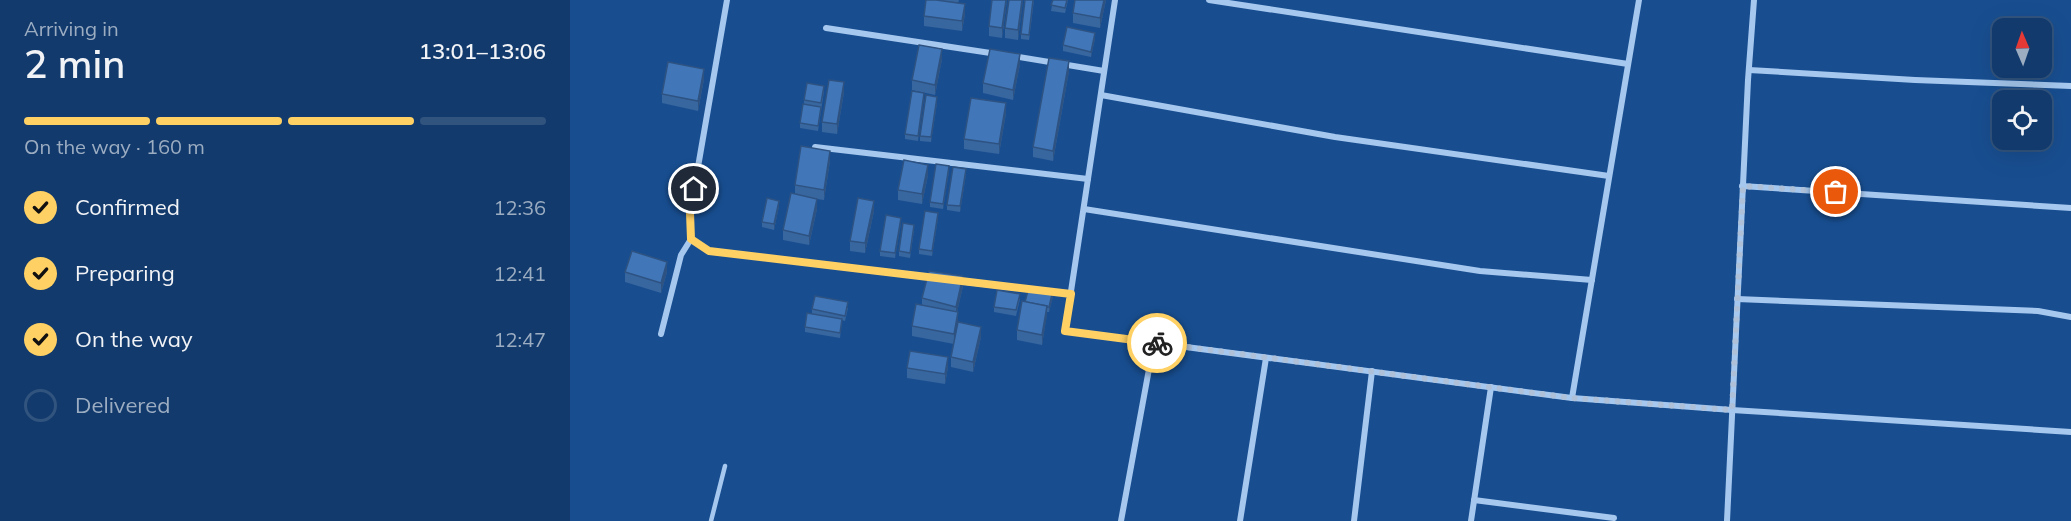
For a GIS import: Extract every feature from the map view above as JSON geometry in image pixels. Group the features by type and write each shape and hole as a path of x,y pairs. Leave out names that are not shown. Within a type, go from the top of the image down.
{"street":[{"path":"661,334 681,255 691,239 690,213 727,0"},
{"path":"1115,0 1065,331 1572,398 2071,432"},
{"path":"1209,0 1628,64"},
{"path":"1572,398 1639,0"},
{"path":"1728,521 1737,299 1754,0"},
{"path":"826,28 1104,71"},
{"path":"1749,70 2071,86"},
{"path":"1101,95 1335,137 1609,176"},
{"path":"815,147 1088,179"},
{"path":"1743,186 2071,208"},
{"path":"1084,208 1480,271 1592,280"},
{"path":"691,239 709,251 942,279"},
{"path":"954,280 1071,294"},
{"path":"1737,299 2027,310 2071,316"},
{"path":"1121,521 1154,342"},
{"path":"1240,521 1266,358"},
{"path":"1354,521 1372,371"},
{"path":"1471,521 1491,387"},
{"path":"1474,500 1614,518"}],"lane":[{"path":"711,521 725,466"}],"building":[{"path":"926,0 965,4 962,21 924,16"},
{"path":"992,0 1006,0 1002,28 989,26"},
{"path":"1009,0 1022,0 1018,30 1005,28"},
{"path":"1025,0 1033,0 1029,35 1021,34"},
{"path":"1053,0 1067,0 1065,8 1051,5"},
{"path":"1075,0 1104,0 1100,18 1073,13"},
{"path":"1067,27 1095,33 1091,52 1063,45"},
{"path":"919,45 942,49 935,85 912,80"},
{"path":"990,49 1020,54 1013,90 983,83"},
{"path":"1049,58 1069,61 1053,151 1033,147"},
{"path":"668,62 704,69 698,101 662,94"},
{"path":"829,80 844,82 837,124 822,122"},
{"path":"807,83 824,86 821,103 804,100"},
{"path":"912,91 924,93 918,136 905,134"},
{"path":"926,95 937,97 931,137 920,136"},
{"path":"971,98 1006,103 999,144 964,139"},
{"path":"803,104 821,107 818,126 800,123"},
{"path":"801,146 830,151 824,190 795,185"},
{"path":"904,160 928,165 922,194 898,190"},
{"path":"936,164 949,166 943,204 930,202"},
{"path":"953,167 966,169 960,206 947,205"},
{"path":"791,193 817,199 809,236 783,230"},
{"path":"767,198 779,201 774,224 762,222"},
{"path":"858,198 874,201 865,243 850,241"},
{"path":"925,211 938,213 932,251 919,249"},
{"path":"886,215 901,218 895,253 880,251"},
{"path":"903,223 914,225 910,253 899,251"},
{"path":"632,251 667,262 661,283 625,272"},
{"path":"929,271 963,276 956,307 922,298"},
{"path":"1029,287 1053,290 1049,307 1025,302"},
{"path":"997,290 1020,294 1016,310 994,307"},
{"path":"815,296 848,302 845,316 812,309"},
{"path":"1022,301 1047,306 1042,335 1017,330"},
{"path":"916,304 958,312 954,334 912,326"},
{"path":"807,313 842,319 840,333 805,327"},
{"path":"958,322 981,327 973,362 951,357"},
{"path":"910,351 948,357 945,374 907,368"}],"way so far":[{"path":"1157,343 1572,398 1732,410 1743,186 1836,192"}],"route":[{"path":"694,189 690,213 691,239 709,251 1071,294 1065,331 1157,343"}]}
